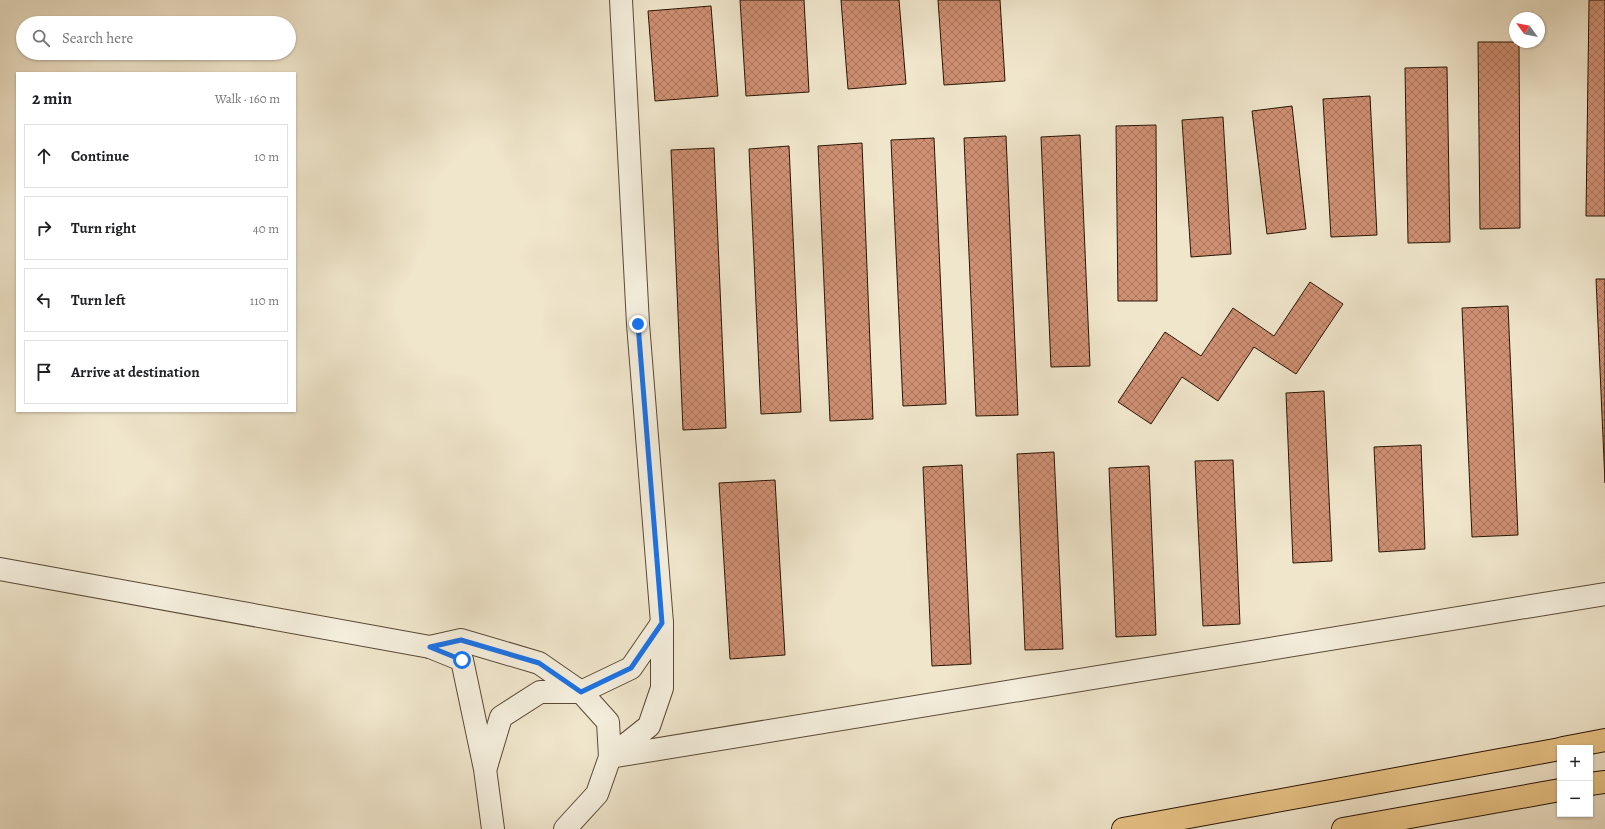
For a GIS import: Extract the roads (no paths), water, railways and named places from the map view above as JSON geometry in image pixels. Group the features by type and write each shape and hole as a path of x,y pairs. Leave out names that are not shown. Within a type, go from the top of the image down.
{"highway":[{"path":"1578,745 1605,740"},
{"path":"1123,829 1557,749"},
{"path":"1593,784 1605,782"},
{"path":"1343,829 1557,791"}],"street":[{"path":"610,757 650,726 662,688 662,623 638,324 621,0"},
{"path":"0,569 430,647 462,660 485,769 493,829"},
{"path":"610,757 1605,594"},
{"path":"485,769 501,716 540,692 581,692 631,668 662,623"},
{"path":"430,647 461,640 539,663 581,692 608,722 610,757 597,794 565,829"}]}
